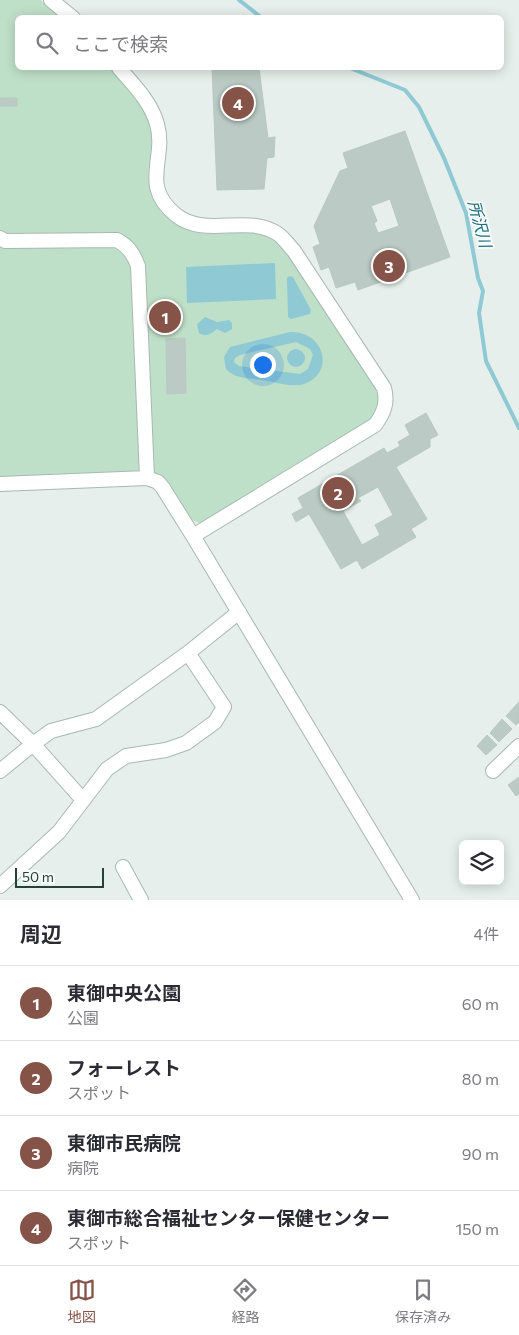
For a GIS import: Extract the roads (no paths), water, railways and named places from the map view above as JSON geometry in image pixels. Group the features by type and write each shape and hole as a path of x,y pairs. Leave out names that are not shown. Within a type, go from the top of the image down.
{"street":[{"path":"51,0 69,15"},
{"path":"121,70 151,108 157,121 160,135 155,172 160,196 167,206 187,222 199,226 256,226 278,234 305,267 384,388 387,398 382,416 375,425 193,536"},
{"path":"0,238 5,241 116,240 126,245 134,254 138,266 146,478"},
{"path":"0,484 146,478 169,487 193,536 412,900"},
{"path":"0,771 51,731 96,719 239,612"},
{"path":"0,886 59,832 107,768 126,756 166,750 186,743 215,722 224,707 188,652"},
{"path":"0,712 33,744 83,800"},
{"path":"492,771 519,746"},
{"path":"123,867 141,900"}],"water":[{"path":"275,263 276,299 187,303 186,267"},
{"path":"289,276 293,277 311,310 310,314 291,319 288,317 287,278"},
{"path":"205,317 217,322 229,320 232,323 232,329 225,333 217,329 209,334 199,333 197,324"},
{"path":"290,332 302,333 318,345 322,353 323,362 320,371 314,379 299,385 283,384 234,375 226,369 224,357 230,347","holes":["296,342 310,349 313,355 308,369 300,374 239,366 234,362 235,358 240,355"]},
{"path":"296,349 302,352 305,358 302,364 296,367 290,364 287,358 290,352"}],"waterway":[{"name":"所沢川","path":"239,0 258,15"},
{"name":"所沢川","path":"355,70 405,90 419,107 444,158 466,213 478,278 483,291 479,313 486,361 519,428"}],"place":[{"name":"東御市総合福祉センター保健センター","path":"238,103"},
{"name":"東御市民病院","path":"389,266"},
{"name":"東御中央公園","path":"165,317"},
{"name":"フォーレスト","path":"338,493"}]}
